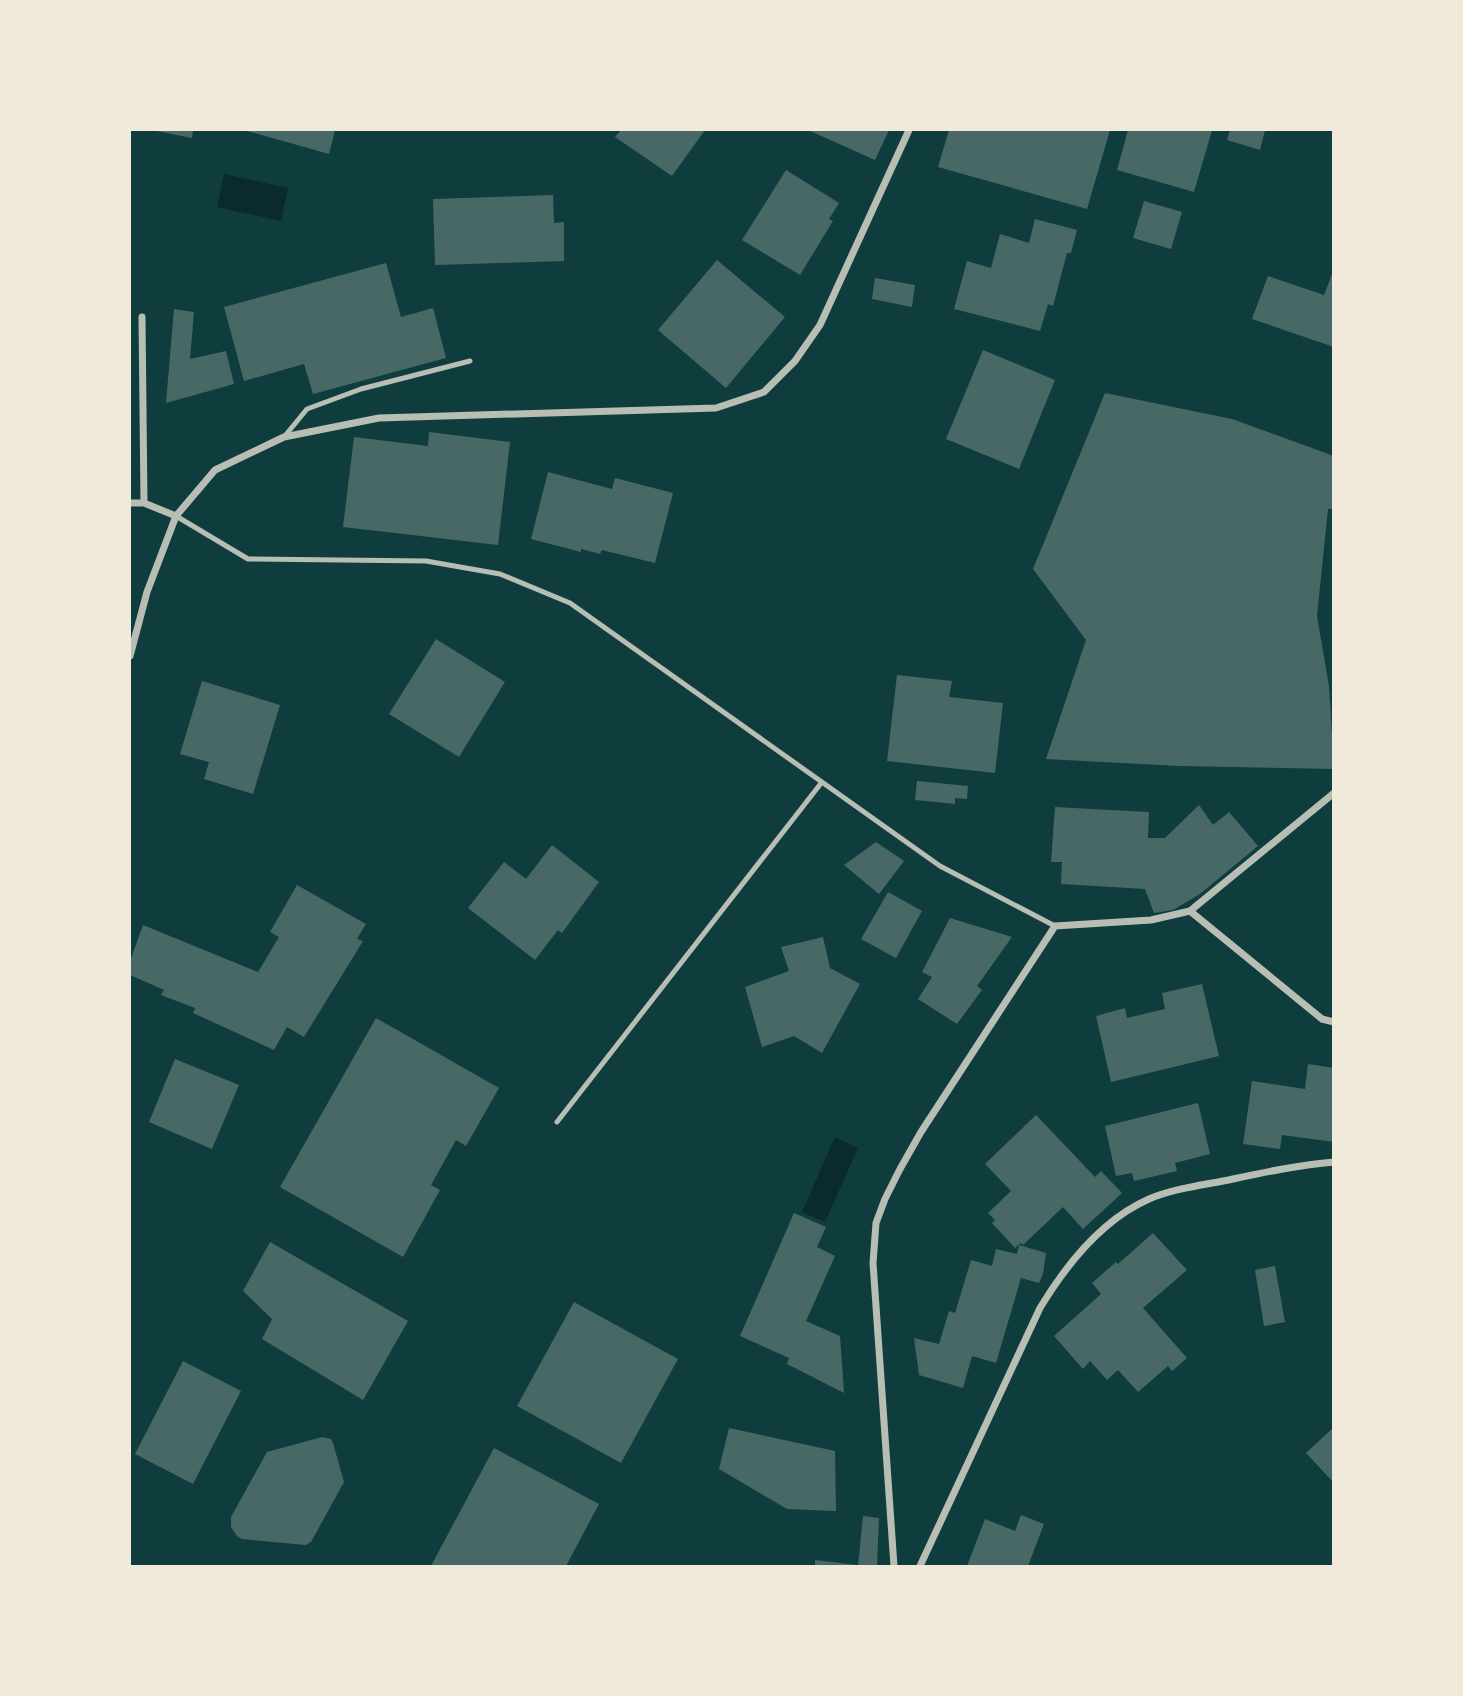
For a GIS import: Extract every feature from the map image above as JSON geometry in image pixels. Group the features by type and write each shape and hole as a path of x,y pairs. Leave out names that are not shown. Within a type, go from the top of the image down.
{"street":[{"path":"130,656 147,592 176,516 215,470 284,437 379,418 716,408 764,392 794,361 820,325 909,130"},
{"path":"142,317 144,503"},
{"path":"130,503 144,503 176,516"},
{"path":"894,1566 873,1263 876,1223 885,1199 921,1132 1055,926 1152,920 1191,911 1334,793"},
{"path":"1191,911 1322,1019 1334,1022"},
{"path":"920,1566 1040,1308 1058,1278 1077,1254 1126,1212 1149,1199 1302,1164 1334,1162"}],"lane":[{"path":"284,437 307,409 361,389 470,361"},
{"path":"176,516 247,559 426,561 500,574 569,603 940,866 1055,926"},
{"path":"557,1122 822,782"}],"water":[{"path":"224,174 288,188 281,221 217,207"},
{"path":"835,1137 858,1148 825,1222 802,1212"}],"building":[{"path":"151,130 193,130 192,138"},
{"path":"244,130 335,130 329,154"},
{"path":"621,130 705,130 672,176 615,137"},
{"path":"808,130 889,130 875,160"},
{"path":"949,130 1110,130 1087,209 938,167"},
{"path":"1128,130 1212,130 1194,192 1117,170"},
{"path":"1230,130 1265,130 1260,150 1227,140"},
{"path":"786,170 839,203 829,219 833,221 800,275 742,240"},
{"path":"553,195 554,223 564,222 564,261 435,265 433,199"},
{"path":"1144,201 1182,212 1171,249 1133,238"},
{"path":"1035,219 1077,230 1071,253 1067,253 1053,306 1048,304 1040,331 954,309 967,261 991,268 1000,234 1029,243"},
{"path":"717,260 785,317 726,388 658,330"},
{"path":"386,263 401,317 433,308 446,358 313,394 304,364 244,381 224,307"},
{"path":"1334,269 1334,347 1252,319 1268,276 1324,295"},
{"path":"875,278 915,285 912,307 872,299"},
{"path":"174,309 194,312 190,359 226,351 234,384 166,403"},
{"path":"983,350 1055,380 1019,469 946,439"},
{"path":"1105,393 1232,419 1334,456 1334,509 1328,509 1317,616 1329,686 1334,769 1180,766 1046,759 1086,640 1033,569"},
{"path":"429,432 510,442 498,545 343,527 354,437 428,446"},
{"path":"548,472 612,489 615,478 673,493 655,563 602,550 600,554 581,549 581,552 531,539"},
{"path":"436,639 505,682 459,757 389,714"},
{"path":"897,675 952,681 949,697 1003,703 995,773 887,761"},
{"path":"202,681 280,705 253,794 204,779 209,762 180,754"},
{"path":"917,781 968,786 967,799 955,798 955,804 915,800"},
{"path":"1199,805 1213,825 1229,812 1258,846 1200,894 1173,910 1154,913 1145,889 1061,884 1062,862 1051,862 1055,807 1149,812 1148,838 1165,838"},
{"path":"876,842 904,861 879,894 844,865"},
{"path":"552,845 599,882 562,933 558,930 535,960 468,908 504,862 526,879"},
{"path":"297,885 366,924 357,939 363,941 304,1037 287,1027 274,1050 193,1013 195,1008 161,995 164,990 130,975 130,961 143,925 258,972 279,937 270,932"},
{"path":"888,892 922,911 896,958 861,939"},
{"path":"950,918 1012,937 977,986 982,990 957,1024 918,999 932,977 922,972"},
{"path":"823,937 830,968 860,984 822,1053 794,1036 762,1047 745,987 789,971 781,947"},
{"path":"1202,984 1219,1056 1111,1082 1096,1016 1125,1008 1127,1018 1165,1009 1162,993"},
{"path":"376,1018 499,1088 466,1146 456,1140 431,1185 440,1190 403,1257 280,1187"},
{"path":"175,1059 239,1085 212,1149 149,1122"},
{"path":"1308,1064 1334,1068 1334,1142 1282,1135 1280,1149 1243,1144 1252,1081 1305,1089"},
{"path":"1198,1103 1210,1154 1175,1163 1177,1171 1134,1181 1132,1173 1116,1176 1105,1126"},
{"path":"1036,1115 1095,1177 1101,1171 1122,1193 1083,1229 1063,1207 1023,1245 1021,1243 1015,1248 992,1223 995,1220 988,1213 1011,1191 985,1164"},
{"path":"794,1213 826,1227 817,1247 835,1256 806,1321 840,1336 844,1393 787,1364 789,1358 740,1336"},
{"path":"1153,1233 1187,1270 1143,1308 1187,1358 1172,1371 1168,1366 1138,1392 1118,1370 1107,1380 1090,1361 1083,1369 1054,1336 1101,1294 1092,1283"},
{"path":"270,1242 408,1321 363,1400 262,1339 272,1319 243,1291"},
{"path":"1019,1245 1046,1253 1043,1274 1039,1283 1021,1278 996,1363 972,1356 963,1388 919,1375 914,1338 939,1344 949,1311 955,1313 971,1260 992,1266 996,1249 1017,1254"},
{"path":"1275,1266 1285,1322 1264,1326 1255,1270"},
{"path":"574,1302 678,1359 621,1463 517,1406"},
{"path":"183,1361 241,1391 193,1484 135,1454"},
{"path":"1334,1427 1334,1483 1306,1453"},
{"path":"729,1428 835,1451 836,1511 787,1509 719,1469"},
{"path":"322,1437 331,1439 333,1443 344,1482 311,1542 306,1545 242,1539 237,1536 231,1527 231,1517 267,1452"},
{"path":"494,1448 599,1504 566,1566 431,1566"},
{"path":"1021,1515 1044,1524 1028,1566 967,1566 985,1519 1015,1531"},
{"path":"863,1516 879,1518 877,1566 858,1566"},
{"path":"815,1560 858,1565 858,1566 815,1566"}]}
